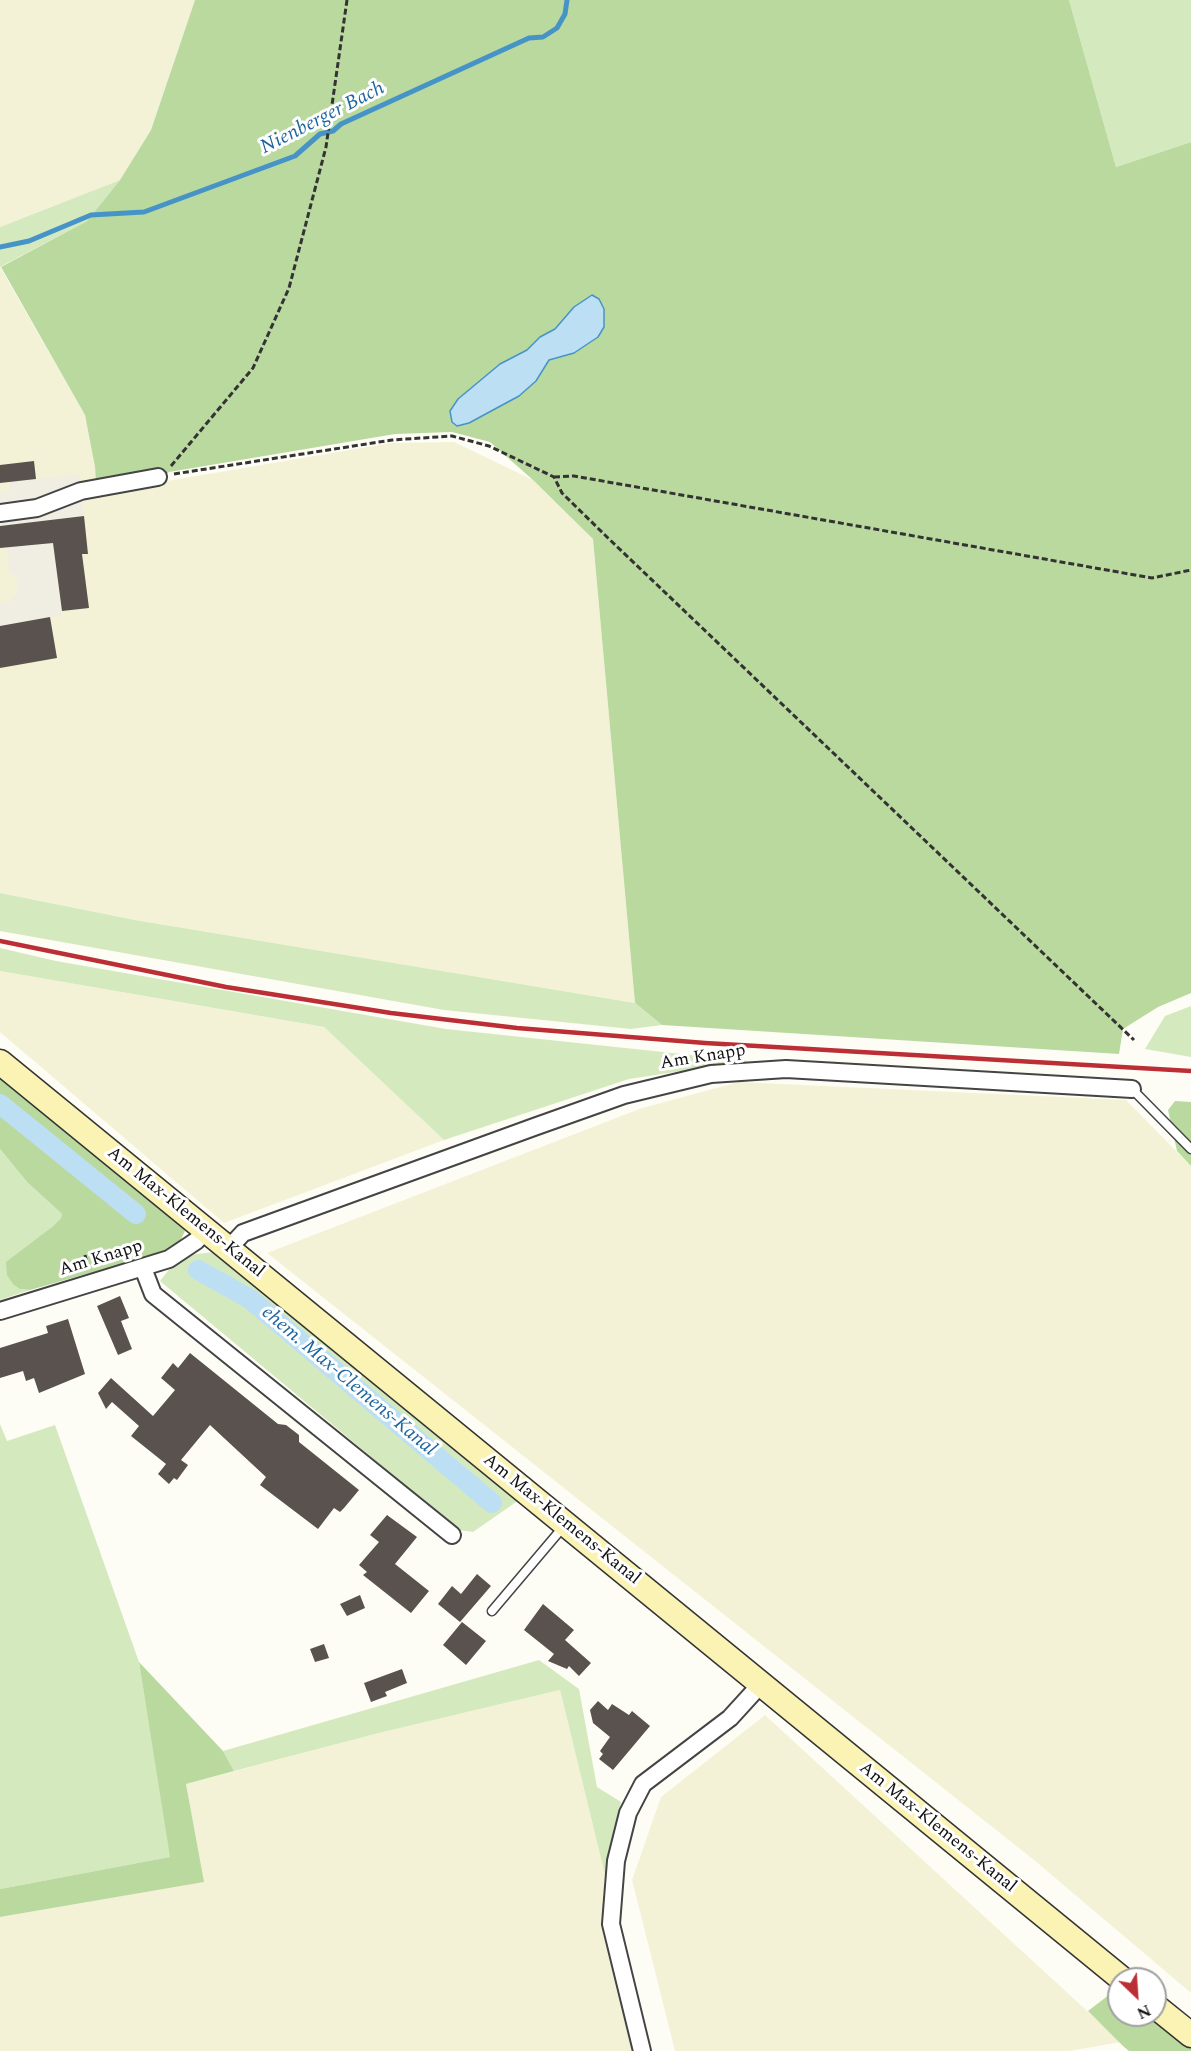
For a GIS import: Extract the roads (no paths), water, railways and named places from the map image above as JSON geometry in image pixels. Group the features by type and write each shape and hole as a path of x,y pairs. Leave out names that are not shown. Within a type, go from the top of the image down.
{"main road":[{"name":"Am Max-Klemens-Kanal","path":"0,1062 229,1248 562,1528 761,1684 1107,1967"},
{"path":"1167,2016 1191,2035"}],"street":[{"path":"0,513 37,508 81,491 158,477"},
{"name":"Am Knapp","path":"229,1248 243,1233 534,1127 624,1095 711,1074 786,1069 1132,1089"},
{"name":"Am Knapp","path":"0,1311 169,1259 196,1241 206,1230"},
{"path":"143,1268 153,1294 452,1535"},
{"path":"642,2051 611,1924 616,1861 628,1813 643,1784 730,1718 761,1684"}],"lane":[{"name":"Am Knapp","path":"1132,1089 1191,1149"},
{"path":"492,1611 562,1528"}],"water":[{"path":"592,295 599,299 604,309 604,327 598,337 574,353 549,360 536,381 519,396 469,423 457,426 452,422 450,411 458,399 500,364 527,350 540,337 555,329 574,307"}],"waterway":[{"name":"Nienberger Bach","path":"0,247 29,241 91,215 144,212 295,156 320,134 333,131 341,124 529,38 543,37 557,28 565,14 567,0"},
{"name":"ehem. Max-Clemens-Kanal","path":"0,1104 136,1214"},
{"name":"ehem. Max-Clemens-Kanal","path":"198,1270 250,1299 492,1503"}],"railway":[{"path":"0,941 226,987 391,1013 517,1028 705,1043 1191,1071"}]}
